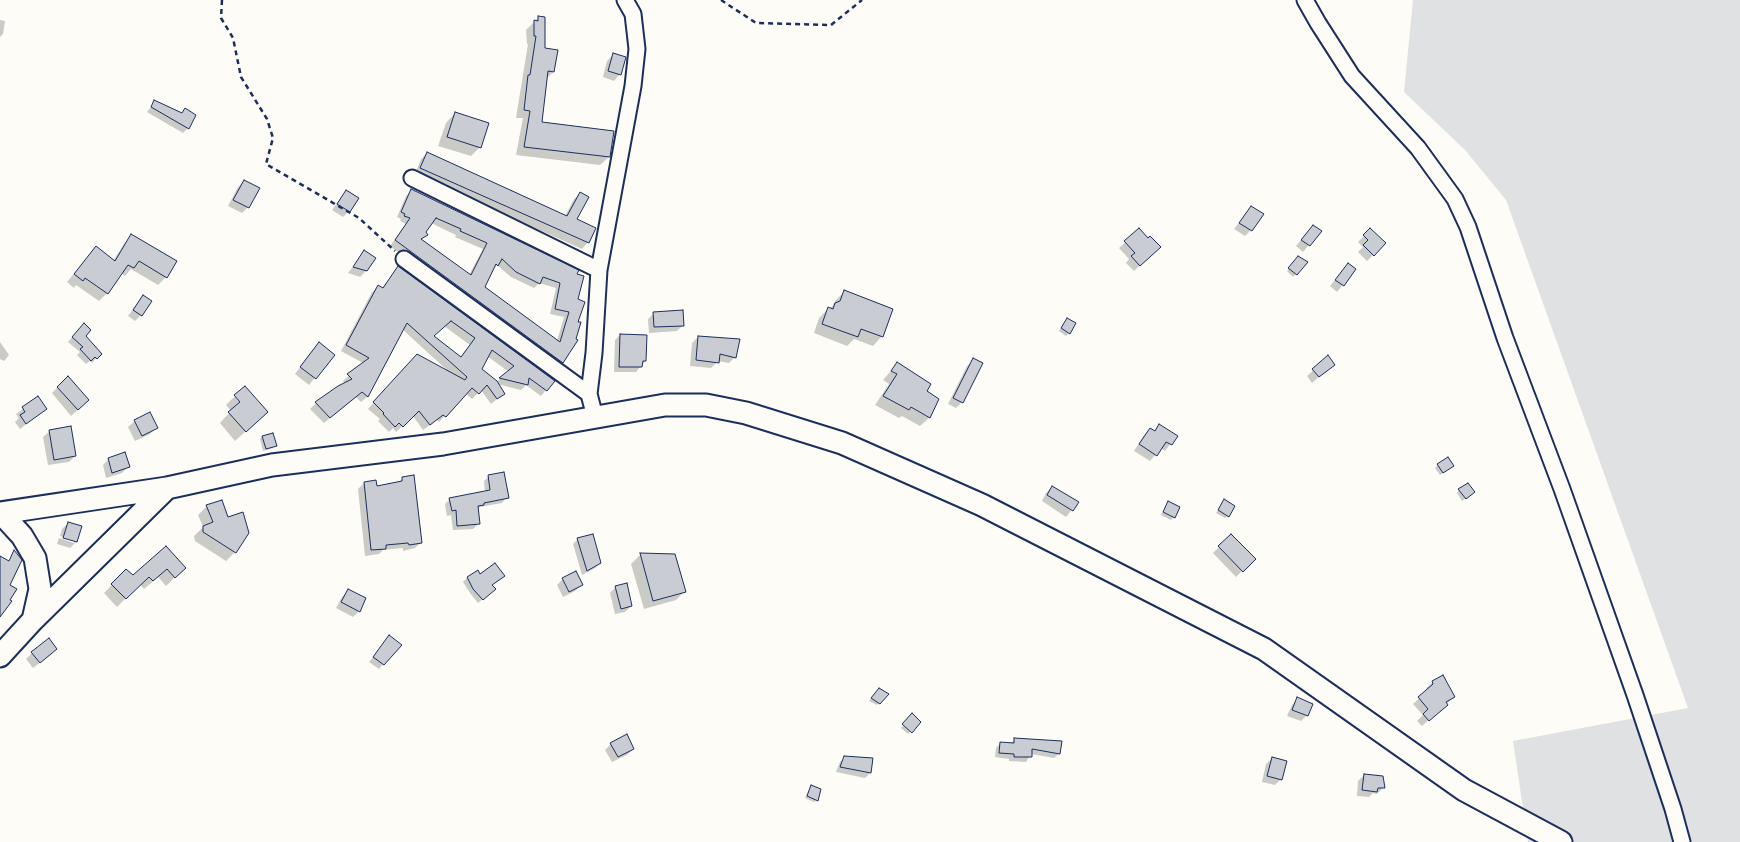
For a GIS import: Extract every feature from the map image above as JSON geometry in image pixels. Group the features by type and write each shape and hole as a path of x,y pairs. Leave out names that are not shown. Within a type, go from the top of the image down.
{"main road":[{"path":"1,513 167,488 272,465 443,444 665,405 706,405 746,413 842,443 982,505 1264,649 1464,790 1561,842"},
{"path":"0,656 167,488"},
{"path":"1,513 22,536 35,558 40,589 34,620"}],"street":[{"path":"595,416 589,394 594,353 599,270 630,105 637,49 633,14 625,0"},
{"path":"1306,0 1318,23 1352,76 1418,148 1455,199 1468,227 1505,338 1562,488 1635,695 1682,842"},
{"path":"412,178 599,270"},
{"path":"404,259 589,394"}],"path":[{"path":"222,0 221,18 233,38 241,77 267,120 273,138 266,164 359,218 404,259"},
{"path":"721,0 756,23 831,26 862,0"}],"shaded area":[{"path":"1413,0 1740,0 1740,842 1528,842 1513,741 1688,708 1506,200 1465,150 1404,92"}],"building":[{"path":"538,16 545,17 545,48 558,50 554,72 548,71 542,122 614,131 610,157 524,147 530,111 524,110 528,75 530,75 536,36 534,36 534,20 538,21"},
{"path":"613,53 626,57 621,75 608,71"},
{"path":"154,100 182,113 185,108 196,115 189,129 151,107"},
{"path":"455,112 489,123 481,148 447,137"},
{"path":"427,152 567,216 580,192 589,197 577,219 596,228 589,243 420,168"},
{"path":"244,180 260,188 249,208 233,200"},
{"path":"411,189 579,270 577,274 584,276 578,299 585,302 578,322 581,322 576,339 578,340 563,363 395,240 410,218 404,216 405,214 401,212","holes":["436,218 487,243 471,275 421,239 428,235 426,232","502,259 516,272 540,284 543,277 560,283 555,309 569,312 560,342 485,287 496,264 498,266"]},
{"path":"346,190 359,198 350,212 337,204"},
{"path":"1251,206 1264,214 1252,231 1239,223"},
{"path":"1313,225 1322,231 1310,246 1301,240"},
{"path":"1139,228 1148,238 1150,236 1161,247 1140,266 1131,256 1135,253 1124,241"},
{"path":"1370,228 1386,243 1374,256 1363,245 1368,240 1363,235"},
{"path":"131,234 177,261 167,278 139,261 134,268 128,265 108,294 85,278 83,281 74,274 96,246 115,261"},
{"path":"364,250 376,258 367,271 353,267"},
{"path":"1298,256 1308,262 1297,275 1288,268"},
{"path":"1348,263 1356,269 1344,286 1335,280"},
{"path":"398,266 555,381 547,391 529,378 528,385 499,378 514,366 492,350 482,369 497,381 505,394 497,399 487,385 479,394 472,388 446,417 443,415 430,425 419,411 403,427 399,423 395,427 373,402 417,354 465,380 467,377 407,323 368,397 362,392 330,418 315,402 352,379 347,374 369,358 346,345 378,285 383,288","holes":["451,321 475,338 461,357 434,336"]},
{"path":"844,290 893,309 883,337 861,329 858,337 822,324 828,307 833,309 835,303 840,301"},
{"path":"143,295 152,301 142,316 133,310"},
{"path":"683,310 684,326 654,327 653,312"},
{"path":"1067,318 1076,323 1070,334 1061,328"},
{"path":"84,323 91,330 86,336 102,354 97,359 95,357 91,361 80,349 83,347 72,337"},
{"path":"620,334 647,335 646,361 643,361 642,367 619,367"},
{"path":"698,336 740,339 736,358 720,354 719,363 696,360"},
{"path":"319,342 335,355 316,379 300,367"},
{"path":"1328,355 1335,365 1319,377 1312,369"},
{"path":"973,358 983,363 963,403 953,398"},
{"path":"897,362 931,384 927,391 939,399 930,418 911,407 909,410 883,396 897,374 891,371"},
{"path":"68,376 89,400 78,410 57,387"},
{"path":"245,386 268,412 246,432 228,412 240,402 234,395"},
{"path":"38,396 47,409 26,424 20,415 25,412 22,407"},
{"path":"150,412 158,428 142,436 134,420"},
{"path":"1159,424 1178,436 1172,445 1166,442 1157,456 1139,444 1150,428 1155,431"},
{"path":"71,426 76,456 54,460 49,430"},
{"path":"273,433 277,446 266,449 262,436"},
{"path":"125,452 130,467 112,473 108,458"},
{"path":"1448,457 1454,466 1443,473 1437,464"},
{"path":"504,472 509,498 478,506 480,524 457,526 456,510 452,511 449,498 490,490 488,475"},
{"path":"414,475 422,543 386,545 386,549 371,550 364,482 376,480 377,486 402,481 402,477"},
{"path":"1468,483 1475,492 1466,499 1458,489"},
{"path":"1052,486 1079,502 1073,511 1047,495"},
{"path":"1224,499 1235,506 1229,517 1218,510"},
{"path":"222,500 228,517 243,512 249,533 236,553 203,532 203,526 213,522 206,505"},
{"path":"1168,501 1180,507 1175,518 1163,512"},
{"path":"68,522 82,526 77,542 63,538"},
{"path":"593,534 601,563 587,571 577,538"},
{"path":"1231,534 1256,559 1243,572 1218,546"},
{"path":"166,546 186,568 175,578 167,569 153,581 149,577 126,599 111,584 126,569 133,575"},
{"path":"14,550 22,560 10,585 17,589 10,600 12,601 0,617 0,556 9,561"},
{"path":"640,553 675,554 686,592 653,601"},
{"path":"495,563 505,576 492,585 496,589 483,600 473,589 467,577 478,570 480,574"},
{"path":"576,571 583,585 569,592 562,578"},
{"path":"627,583 632,606 621,609 615,586"},
{"path":"348,589 366,598 360,612 341,602"},
{"path":"389,635 402,645 384,665 373,657"},
{"path":"49,638 57,649 40,663 31,652"},
{"path":"1443,675 1455,697 1446,702 1448,705 1429,721 1423,714 1428,709 1418,697 1433,684 1432,681"},
{"path":"879,688 889,694 880,704 871,698"},
{"path":"1297,697 1313,704 1308,716 1292,710"},
{"path":"912,713 921,722 912,733 902,724"},
{"path":"627,734 634,749 618,757 610,743"},
{"path":"1014,738 1062,741 1060,754 1032,749 1032,757 1014,757 1014,754 999,753 1000,742 1014,743"},
{"path":"844,756 873,758 871,773 840,767"},
{"path":"1272,757 1287,761 1282,780 1267,776"},
{"path":"1364,774 1383,776 1385,788 1378,788 1377,792 1362,790"},
{"path":"811,785 821,789 818,801 807,796"}]}
